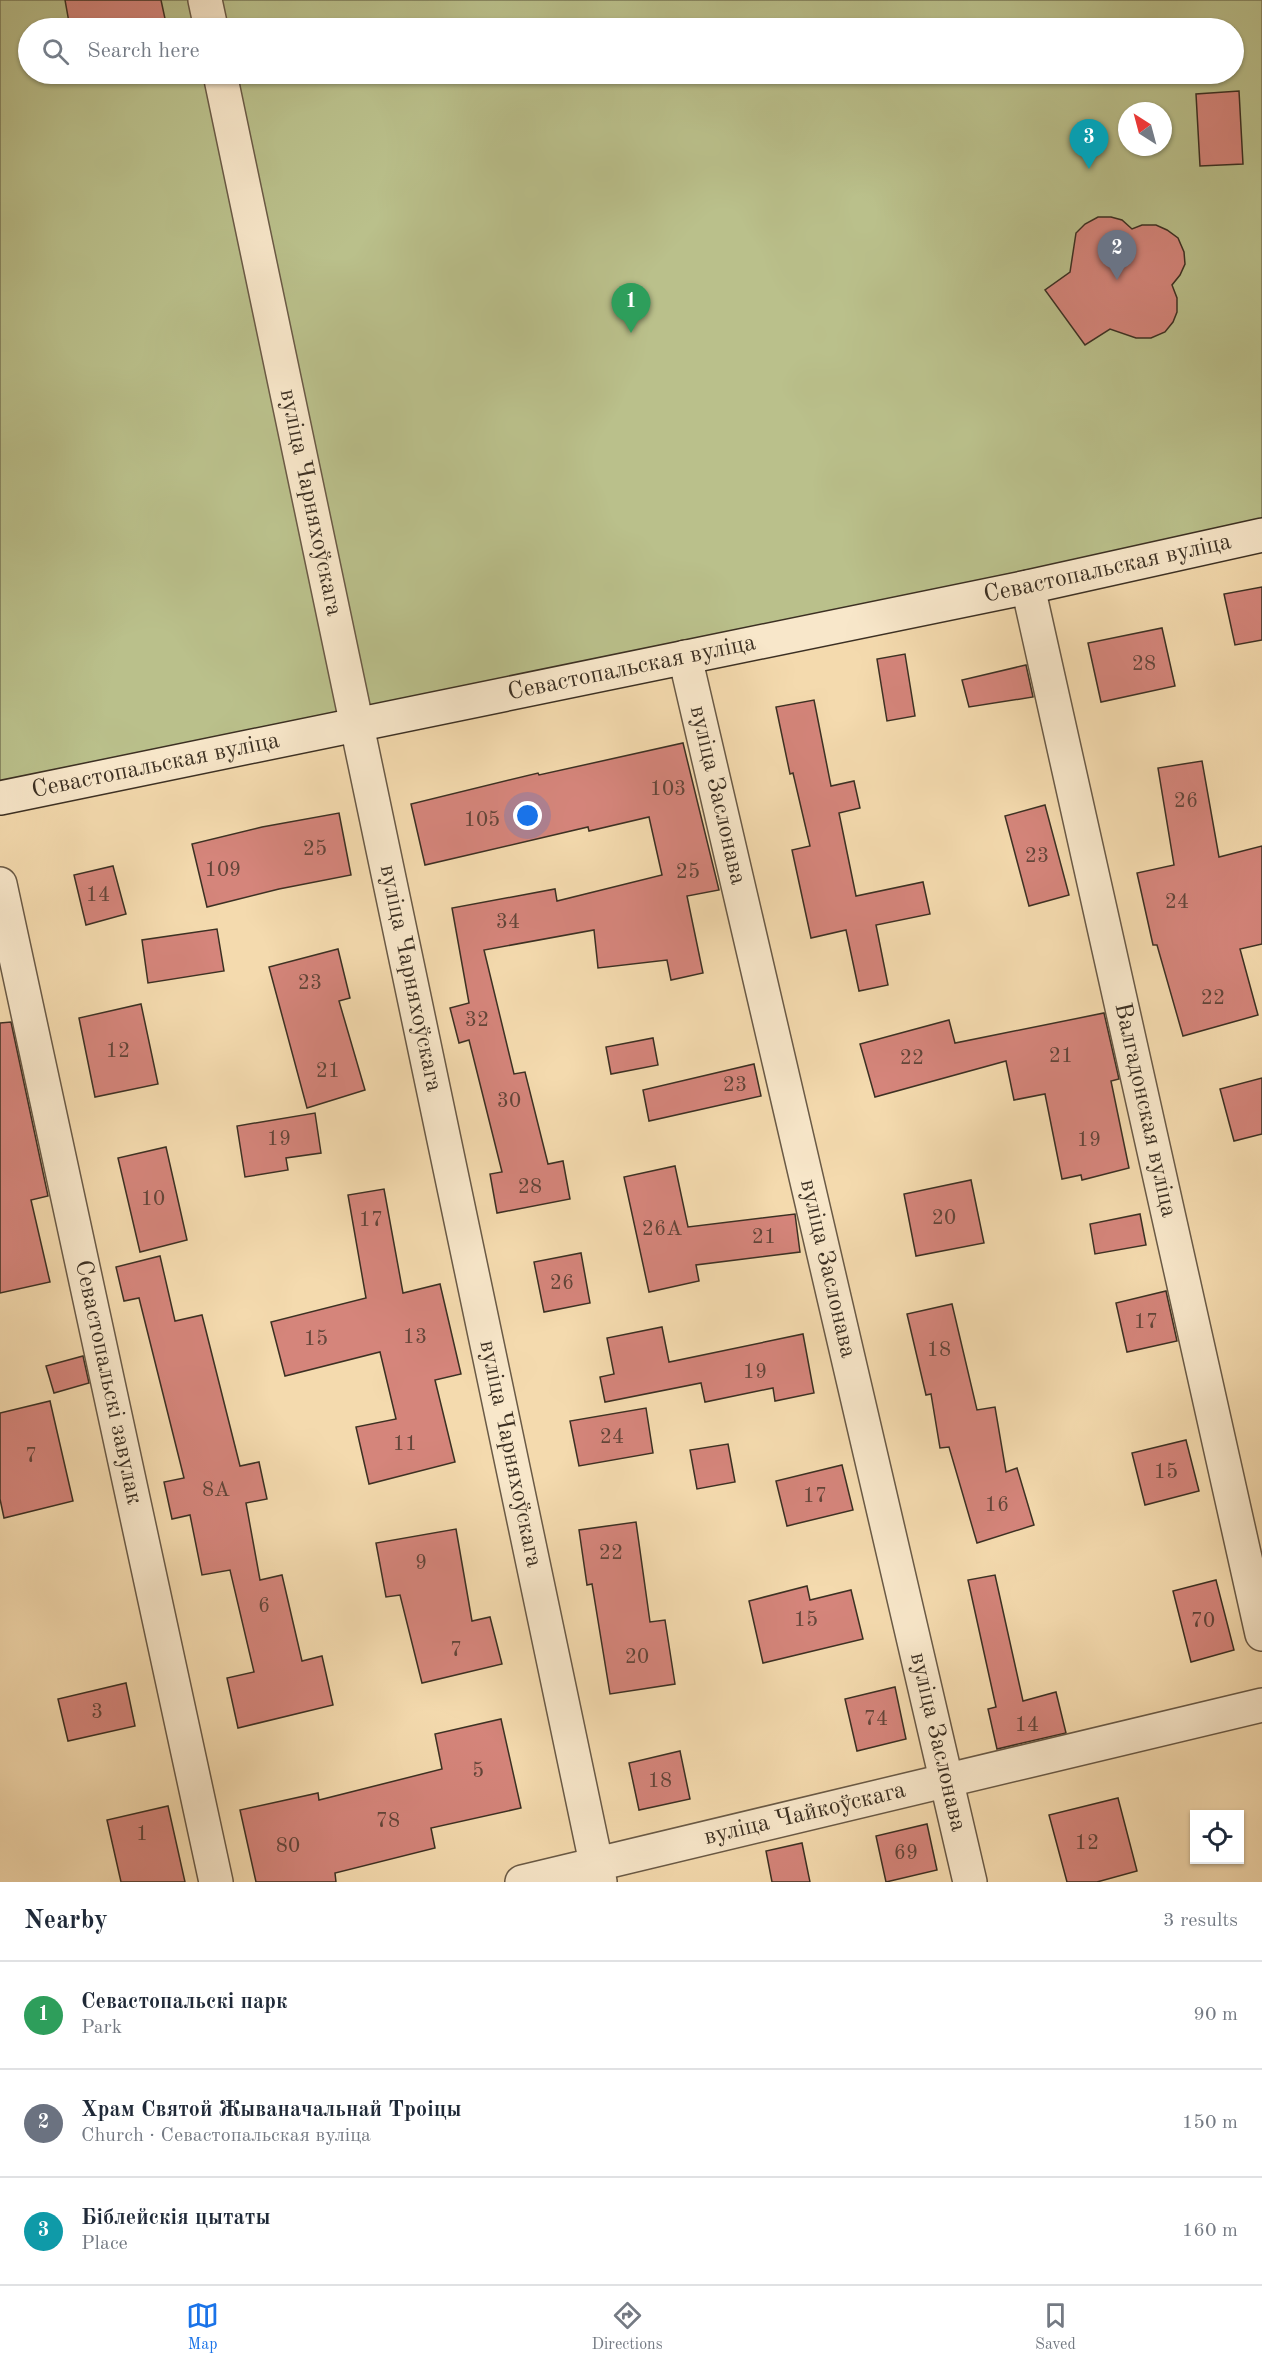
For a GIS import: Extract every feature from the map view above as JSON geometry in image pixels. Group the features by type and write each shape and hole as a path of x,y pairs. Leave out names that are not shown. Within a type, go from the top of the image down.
{"street":[{"path":"205,0 209,18"},
{"name":"вуліца Чарняхоўскага","path":"222,84 598,1873"},
{"name":"Севастопальская вуліца","path":"0,798 1028,587 1262,535"},
{"name":"Валгадонская вуліца","path":"1028,587 1262,1634"},
{"name":"вуліца Заслонава","path":"685,657 970,1882"},
{"name":"Севастопальскі завулак","path":"0,884 216,1882"},
{"name":"вуліца Чайкоўскага","path":"522,1882 598,1873 946,1780 1262,1705"}],"green space":[{"path":"0,0 1262,0 1262,519 0,793"}],"building":[{"path":"65,0 161,0 165,18 68,18"},
{"path":"1239,91 1243,164 1200,166 1196,94"},
{"path":"1098,217 1122,220 1132,229 1142,225 1156,225 1178,238 1184,252 1185,264 1172,285 1177,298 1177,312 1165,332 1151,338 1136,338 1110,329 1085,345 1045,290 1070,272 1076,233 1085,224"},
{"path":"1262,587 1262,640 1235,645 1224,594"},
{"path":"1162,628 1175,686 1101,702 1088,643"},
{"path":"905,654 915,716 887,721 877,659"},
{"path":"1026,665 1033,697 969,707 962,680"},
{"path":"814,700 831,786 854,781 860,808 839,813 856,896 923,882 930,914 876,925 888,985 859,991 846,930 811,938 792,850 810,846 793,773 790,774 776,707"},
{"path":"683,743 719,890 687,896 703,973 671,980 667,960 598,968 594,930 484,950 514,1074 525,1072 548,1164 563,1161 570,1199 497,1213 490,1174 502,1172 469,1040 459,1043 450,1008 469,1003 452,908 555,889 557,901 662,875 649,817 589,831 588,827 425,865 411,804 538,773 539,775"},
{"path":"1202,761 1219,857 1262,846 1262,944 1240,949 1258,1015 1183,1036 1157,945 1153,945 1137,873 1174,865 1158,768"},
{"path":"1045,805 1069,895 1029,906 1005,816"},
{"path":"339,813 351,875 279,889 207,907 192,844 262,827"},
{"path":"113,866 126,914 86,925 74,875"},
{"path":"217,929 224,971 148,983 142,940"},
{"path":"338,949 350,998 339,1001 365,1090 307,1108 269,967"},
{"path":"141,1004 158,1084 95,1097 79,1018"},
{"path":"1104,1013 1119,1079 1111,1081 1129,1168 1082,1180 1081,1175 1062,1179 1045,1094 1014,1100 1006,1061 875,1097 860,1044 949,1020 955,1043"},
{"path":"11,1022 48,1196 31,1200 50,1282 0,1293 0,1023"},
{"path":"653,1038 658,1065 611,1074 606,1047"},
{"path":"754,1064 761,1096 649,1121 643,1090"},
{"path":"1262,1078 1262,1134 1234,1141 1220,1089"},
{"path":"315,1113 321,1153 286,1158 288,1170 245,1177 237,1126"},
{"path":"166,1147 187,1240 140,1252 118,1158"},
{"path":"675,1166 688,1227 795,1214 800,1252 696,1265 699,1281 649,1292 624,1177"},
{"path":"971,1180 984,1243 916,1256 904,1194"},
{"path":"384,1189 403,1293 440,1284 461,1374 435,1380 455,1462 369,1484 356,1427 396,1419 380,1352 285,1376 271,1322 366,1298 348,1195"},
{"path":"1140,1214 1146,1245 1095,1254 1090,1224"},
{"path":"581,1253 590,1303 544,1312 534,1262"},
{"path":"160,1256 175,1321 202,1315 240,1466 259,1462 267,1499 246,1503 260,1580 282,1575 302,1661 322,1656 333,1705 238,1728 227,1678 254,1672 230,1570 202,1575 190,1515 172,1519 164,1482 184,1478 139,1298 124,1301 116,1267"},
{"path":"1166,1291 1177,1341 1127,1352 1116,1303"},
{"path":"952,1304 977,1410 995,1407 1006,1472 1017,1468 1034,1525 977,1543 949,1447 940,1448 931,1394 926,1395 907,1314"},
{"path":"662,1327 669,1362 803,1334 814,1393 775,1401 773,1388 705,1402 701,1383 605,1402 600,1377 614,1374 607,1338"},
{"path":"83,1356 89,1383 54,1393 46,1366"},
{"path":"50,1401 73,1501 4,1518 0,1499 0,1413"},
{"path":"646,1408 653,1453 579,1466 570,1421"},
{"path":"1186,1440 1199,1491 1145,1505 1132,1453"},
{"path":"728,1444 735,1482 697,1489 690,1450"},
{"path":"842,1465 853,1510 787,1526 776,1481"},
{"path":"636,1522 650,1622 665,1620 675,1684 610,1694 592,1584 587,1585 579,1530"},
{"path":"456,1529 472,1621 490,1617 502,1664 422,1683 400,1595 386,1597 376,1543"},
{"path":"995,1575 1023,1701 1056,1692 1066,1733 997,1749 988,1709 996,1707 968,1580"},
{"path":"1216,1580 1234,1650 1191,1662 1173,1591"},
{"path":"807,1586 810,1600 851,1590 863,1639 763,1663 749,1601"},
{"path":"126,1683 135,1726 68,1741 58,1699"},
{"path":"895,1687 906,1739 857,1751 845,1699"},
{"path":"501,1719 521,1808 431,1828 435,1848 335,1873 336,1882 256,1882 240,1810 318,1793 319,1800 442,1769 435,1734"},
{"path":"680,1751 690,1799 639,1810 629,1763"},
{"path":"1118,1798 1137,1871 1097,1882 1067,1882 1049,1815"},
{"path":"168,1806 185,1882 121,1882 107,1820"},
{"path":"927,1824 937,1870 886,1882 876,1836"},
{"path":"802,1843 810,1882 772,1882 766,1851"}],"place":[{"name":"Біблейскія цытаты","path":"1089,169"},
{"name":"Храм Святой Жываначальнай Троіцы","path":"1117,280"},
{"name":"Севастопальскі парк","path":"631,333"}]}
